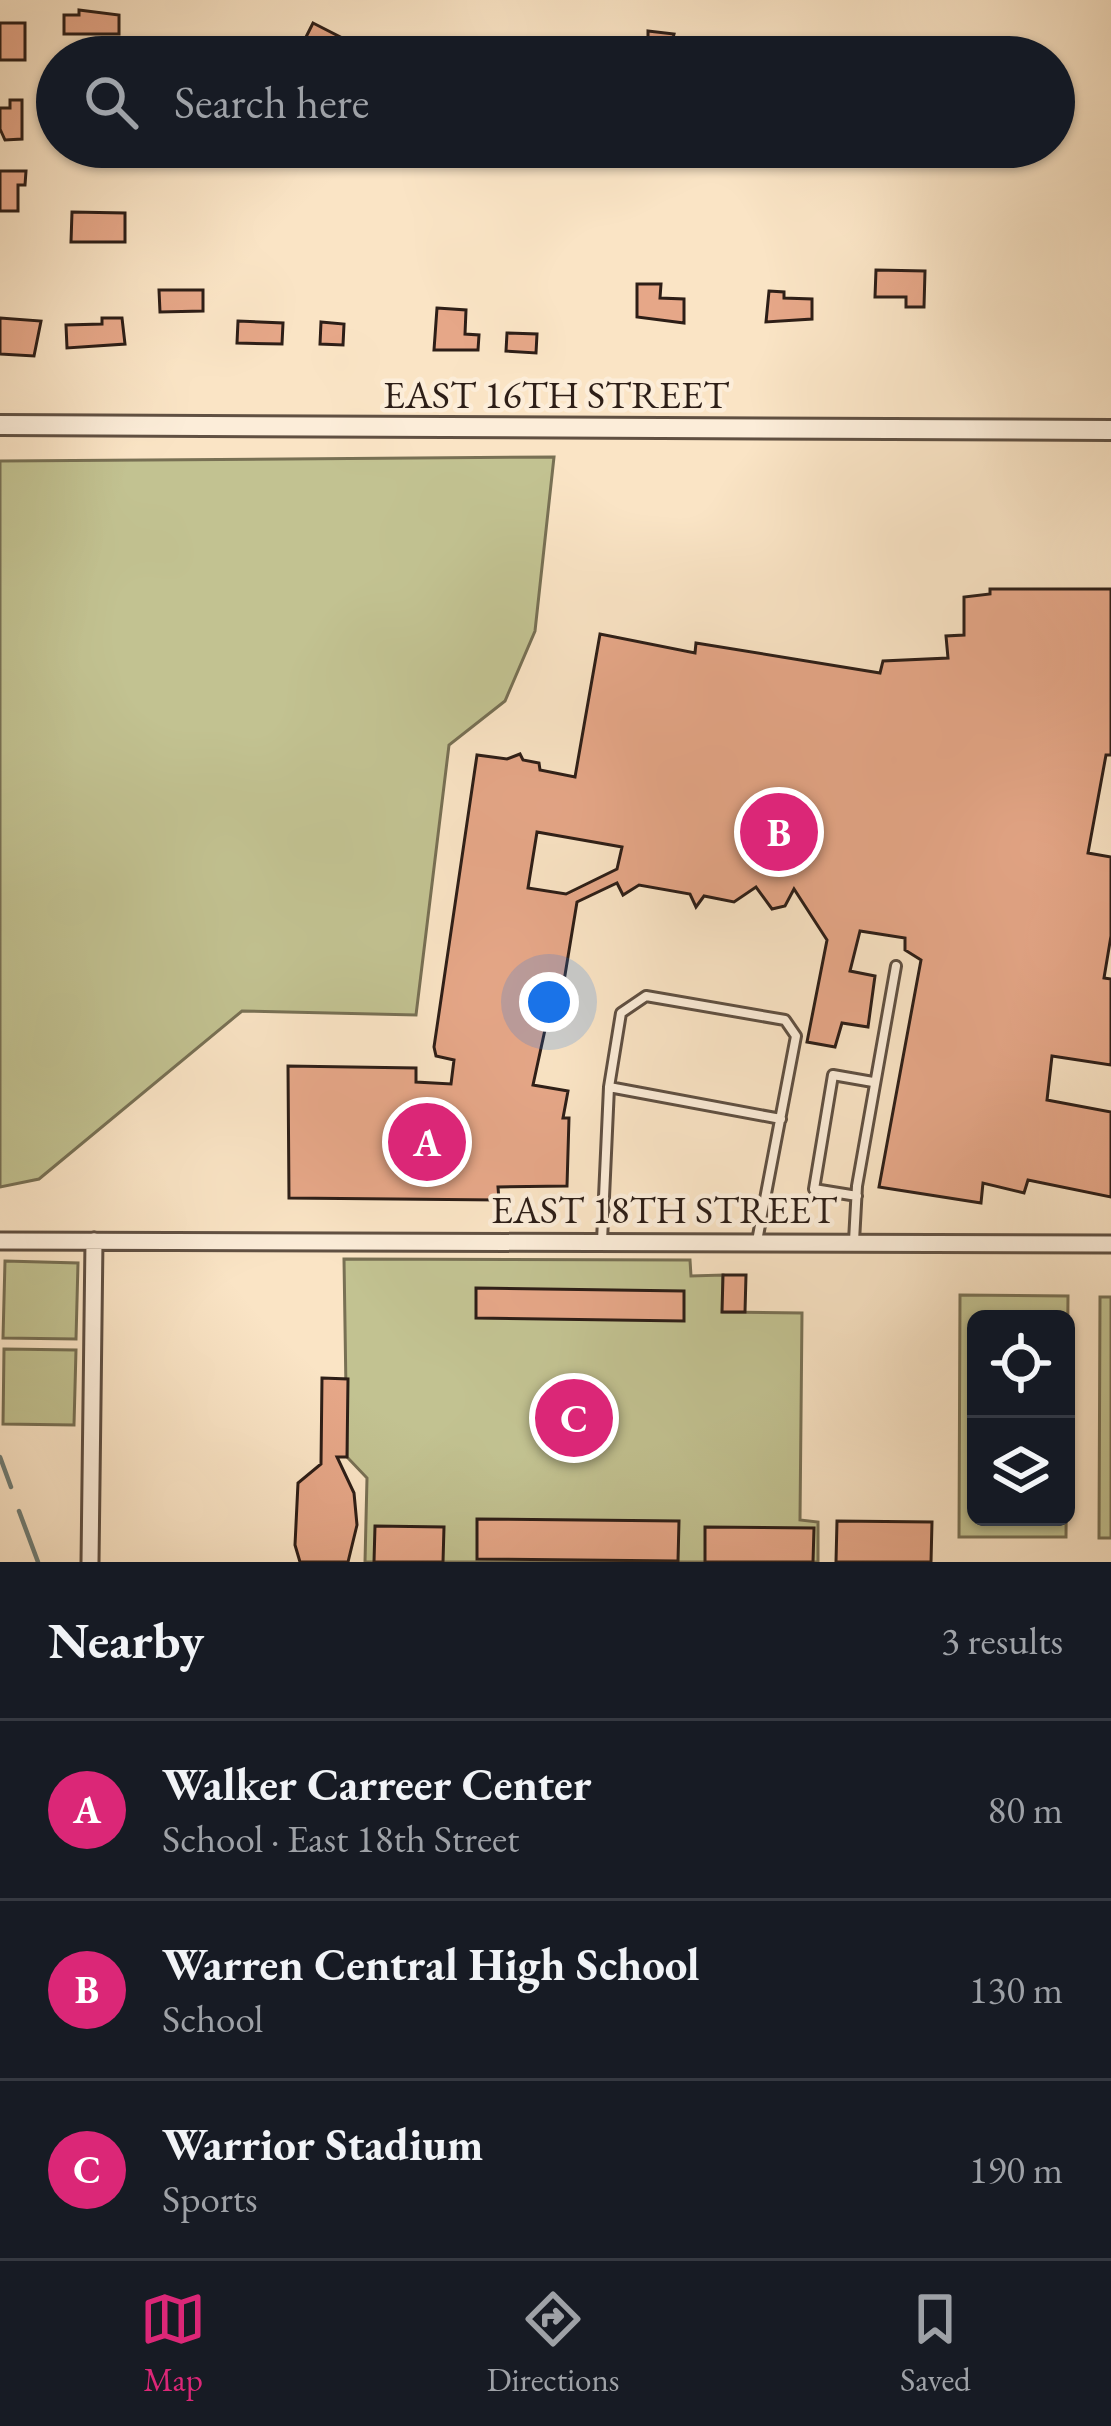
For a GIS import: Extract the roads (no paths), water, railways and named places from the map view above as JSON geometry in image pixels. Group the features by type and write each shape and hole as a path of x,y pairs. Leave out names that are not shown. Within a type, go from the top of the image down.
{"street":[{"name":"EAST 16TH STREET","path":"0,424 1111,430"},
{"name":"EAST 18TH STREET","path":"0,1241 1111,1244"},
{"path":"90,1562 94,1241"}],"lane":[{"path":"854,1243 873,1082 896,966"},
{"path":"602,1241 609,1088 621,1013 646,996 785,1020 796,1036 757,1242"},
{"path":"857,1196 814,1189 833,1075 873,1082"},
{"path":"609,1088 781,1119"}],"waterway":[{"path":"0,1457 11,1487"},
{"path":"19,1511 38,1562"}],"place":[{"name":"Warren Central High School","path":"779,832"},
{"name":"Walker Carreer Center","path":"427,1142"},
{"name":"Warrior Stadium","path":"574,1418"}]}
